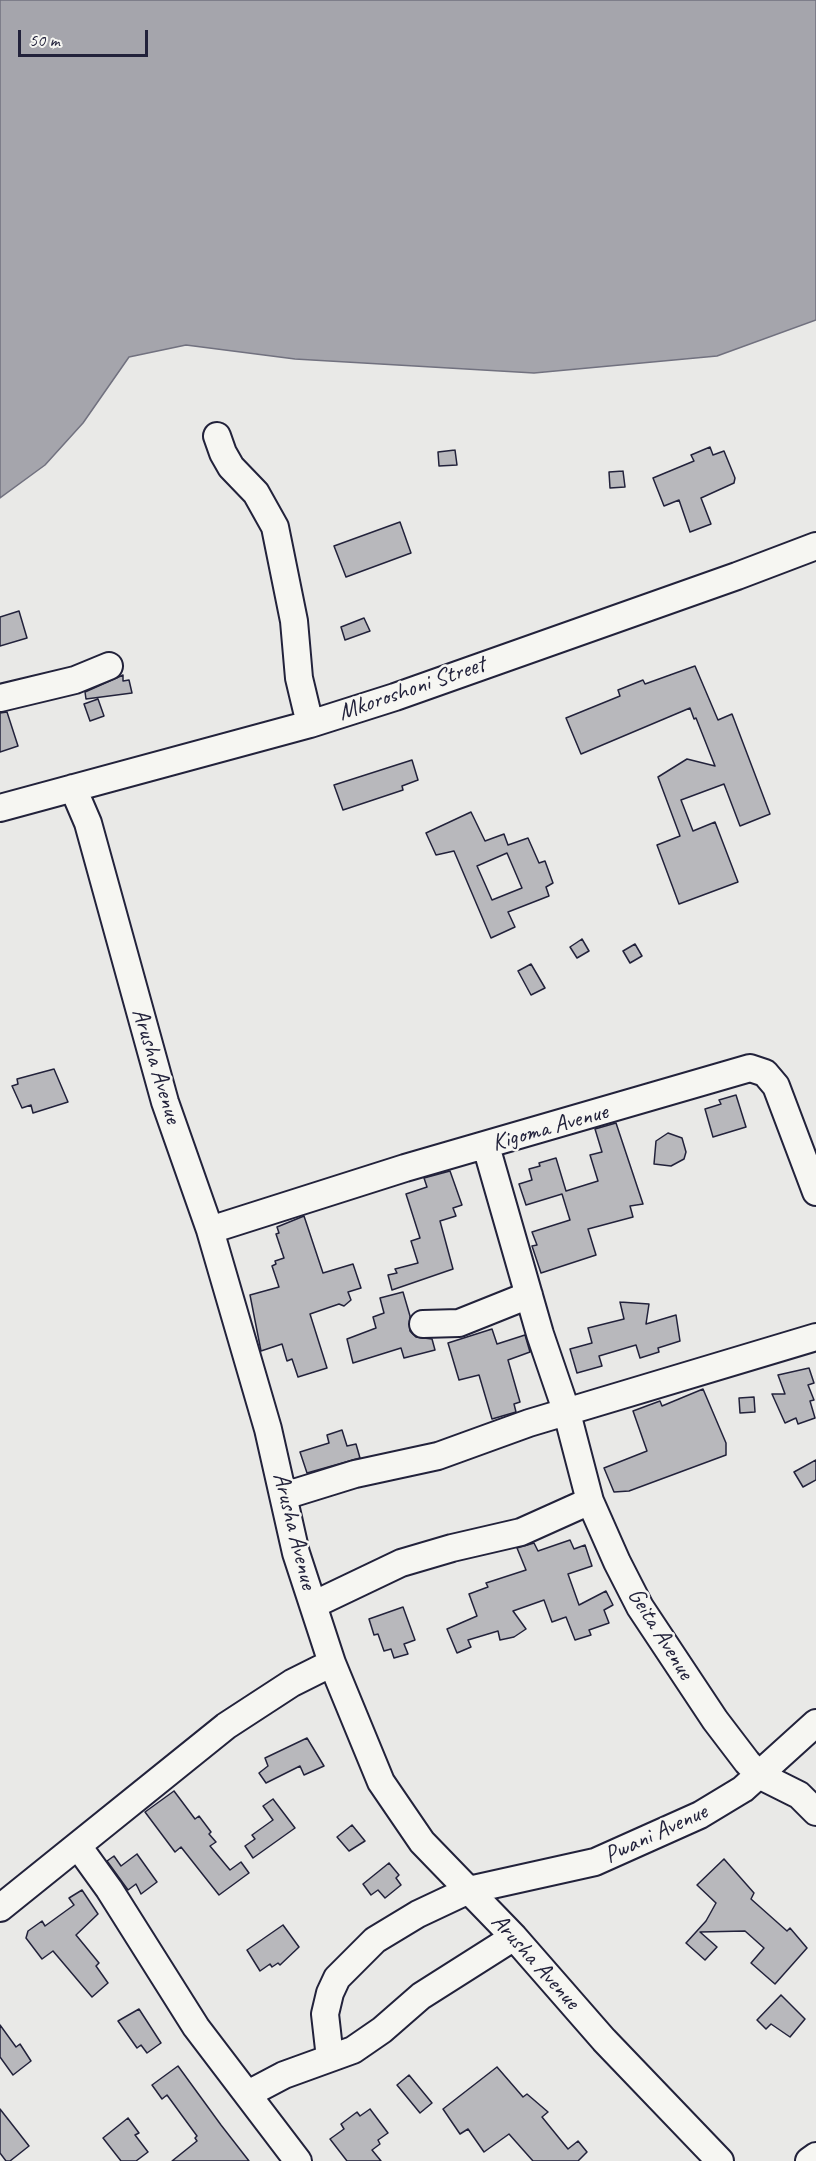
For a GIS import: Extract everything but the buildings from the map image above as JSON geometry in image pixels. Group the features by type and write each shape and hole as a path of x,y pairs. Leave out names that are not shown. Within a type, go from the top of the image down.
{"street":[{"path":"217,436 231,467 256,493 275,527 294,621 299,678 310,724"},
{"name":"Mkoroshoni Street","path":"0,808 310,724 395,697 816,546"},
{"path":"0,698 75,680 109,666"},
{"name":"Arusha Avenue","path":"73,789 88,823 165,1102 210,1230 284,1496 296,1553 332,1663 381,1782 423,1842 514,1937 604,2040 720,2161"},
{"name":"Kigoma Avenue","path":"210,1230 274,1208 667,1094 712,1077 755,1069 765,1073 777,1086 816,1192"},
{"name":"Geita Avenue","path":"486,1146 529,1295 567,1413 590,1501 601,1529 640,1606 715,1720 759,1775 799,1795 816,1812"},
{"path":"423,1324 459,1323 529,1295"},
{"path":"284,1496 355,1474 438,1456 567,1413 816,1337"},
{"path":"313,1605 401,1563 452,1548 522,1532 590,1501"},
{"path":"0,1908 226,1726 284,1688 332,1663"},
{"name":"Pwani Avenue","path":"330,2058 325,2014 330,1993 338,1978 375,1940 418,1914 469,1890 573,1868 618,1853 728,1800 816,1723"},
{"path":"78,1846 196,2027 298,2161"},
{"path":"248,2094 284,2075 353,2050 382,2030 421,1996 514,1937"},
{"path":"809,2161 816,2156"}],"shaded area":[{"path":"0,0 816,0 816,320 717,356 534,373 295,359 186,345 129,357 83,423 45,465 0,498"}]}
